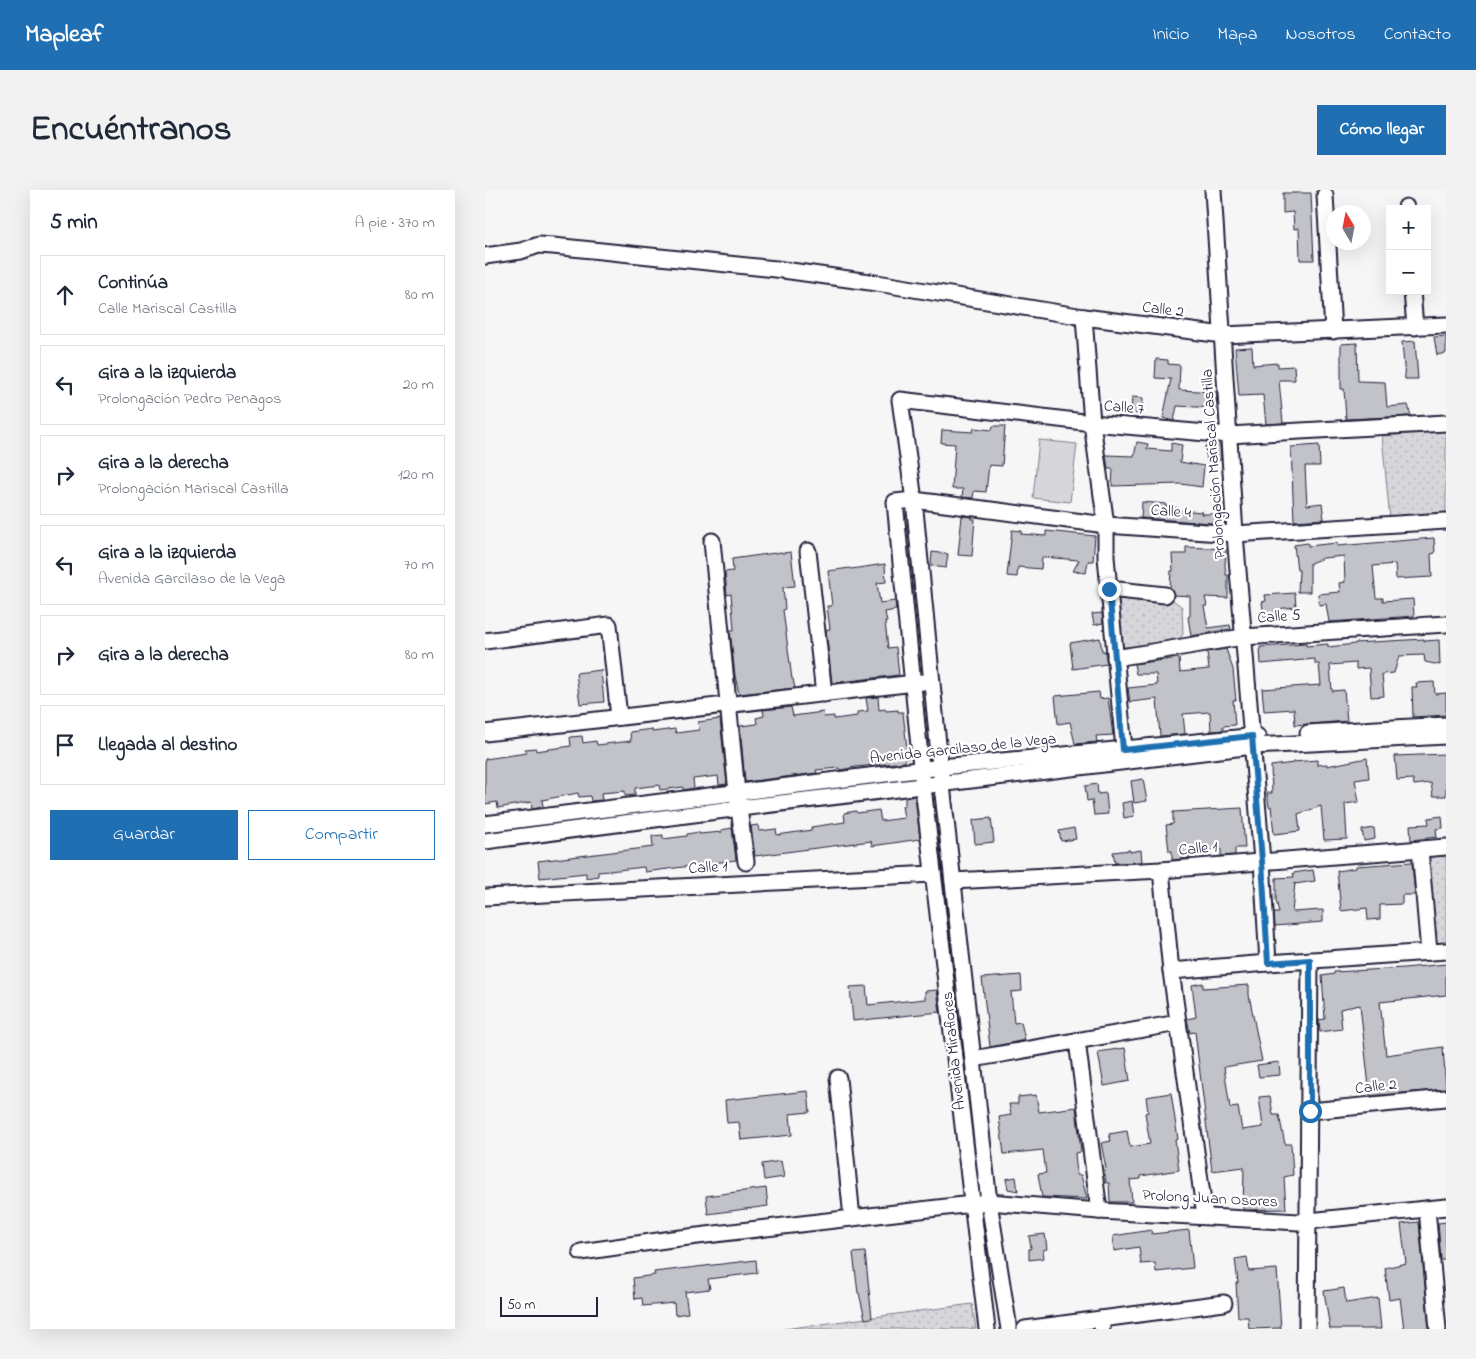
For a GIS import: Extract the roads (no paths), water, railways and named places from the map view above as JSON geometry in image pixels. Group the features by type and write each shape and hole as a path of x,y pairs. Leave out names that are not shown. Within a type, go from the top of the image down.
{"street":[{"name":"Prolongación Mariscal Castilla","path":"1213,190 1235,534 1262,861 1268,963"},
{"path":"1325,195 1333,331"},
{"name":"Calle 2","path":"485,256 521,251 539,245 776,269 877,283 1084,317 1223,335 1446,325"},
{"path":"1412,295 1415,327"},
{"path":"1084,317 1091,423 1106,525 1109,589 1124,756"},
{"name":"Calle 7","path":"914,500 900,400 1091,423 1229,435 1446,423"},
{"name":"Calle 4","path":"895,502 914,500 1106,525 1235,534 1446,521"},
{"name":"Avenida Miraflores","path":"914,500 942,785 989,1202 1009,1329"},
{"name":"Avenida Miraflores","path":"895,502 921,770 987,1329"},
{"path":"712,540 746,862"},
{"path":"808,551 824,694"},
{"path":"1109,589 1165,595"},
{"name":"Calle 5","path":"1115,658 1243,637 1446,624"},
{"path":"485,640 609,625 619,716"},
{"path":"485,732 933,681"},
{"name":"Avenida Garcilaso de la Vega","path":"485,824 739,800 923,787 1124,756 1252,741 1446,725"},
{"name":"Avenida Garcilaso de la Vega","path":"1252,741 1446,736"},
{"name":"Avenida Garcilaso de la Vega","path":"739,800 941,767 1124,756"},
{"path":"485,841 739,800"},
{"name":"Calle 1","path":"953,881 1161,870 1446,847"},
{"path":"1420,849 1429,952"},
{"path":"1161,870 1171,971 1205,1216"},
{"name":"Calle 1","path":"485,897 933,874"},
{"path":"1171,971 1446,951"},
{"path":"1297,1329 1310,1111 1310,960"},
{"path":"973,1059 1178,1023"},
{"path":"1077,1041 1099,1211"},
{"path":"838,1078 852,1218"},
{"name":"Calle 2","path":"1310,1111 1446,1098"},
{"name":"Prolong Juan Osores","path":"581,1252 989,1202 1099,1211 1304,1222 1446,1207"},
{"path":"1427,1209 1438,1329"},
{"path":"1304,1222 1307,1329"},
{"path":"1025,1329 1101,1324 1224,1303"}]}
